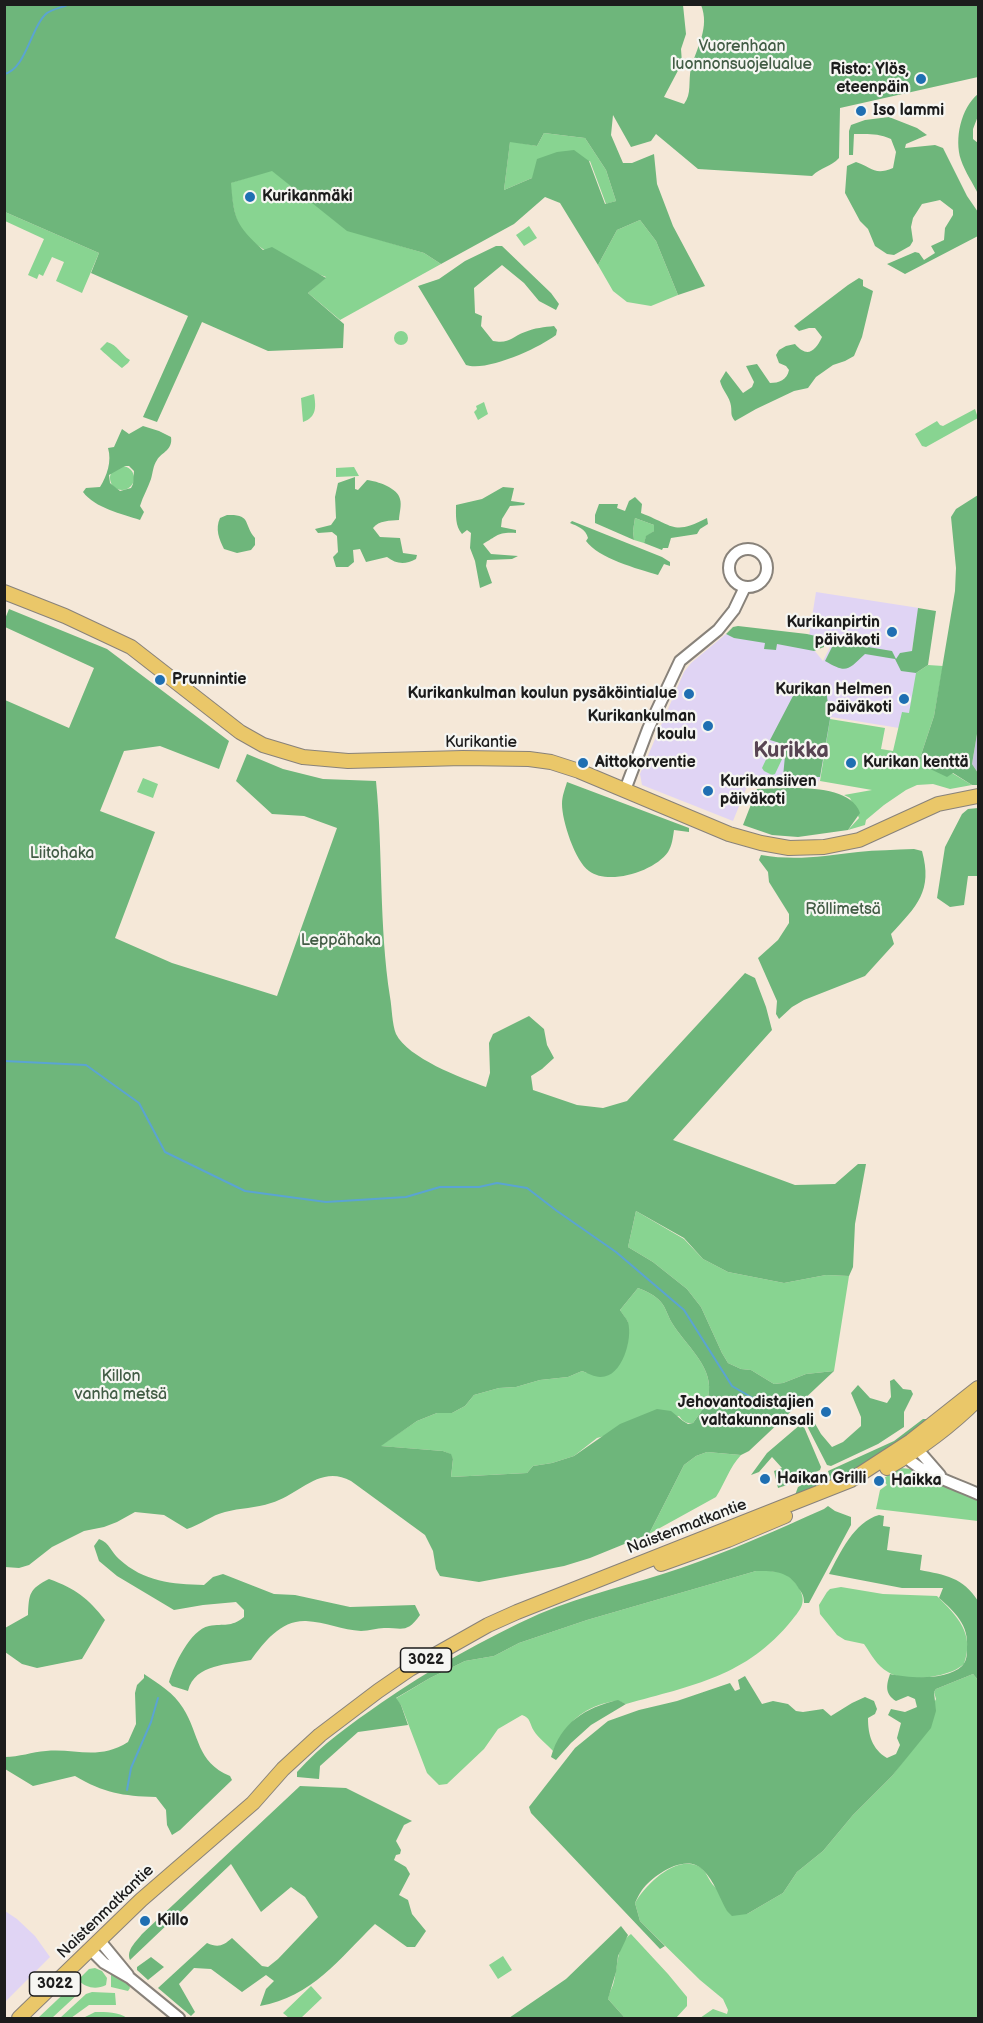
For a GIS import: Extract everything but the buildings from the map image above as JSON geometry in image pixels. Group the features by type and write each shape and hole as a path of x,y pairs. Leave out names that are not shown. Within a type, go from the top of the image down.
{"main road":[{"name":"Kurikantie","path":"4,592 65,616 131,647 240,732 278,750 303,757 348,761 529,759 573,769 729,834 761,843 801,849 859,840 938,804 978,796"},
{"name":"Naistenmatkantie","path":"909,1449 978,1388"},
{"name":"Naistenmatkantie","path":"19,2019 161,1892 262,1785 346,1714 430,1657 488,1625 633,1565 851,1480 909,1449 963,1414 978,1399"},
{"name":"Naistenmatkantie","path":"31,2019 98,1948"}],"street":[{"path":"625,790 648,729 680,662 718,630 734,610 745,587"},
{"path":"909,1449 924,1471 978,1494"},
{"path":"98,1948 104,1963 130,1978 179,2019"}],"shaded area":[{"path":"816,592 919,608 912,650 917,672 908,723 899,728 831,717 820,778 816,786 759,785 750,779 733,821 642,785 640,774 684,672 691,663 726,634 814,650 823,661 830,647 823,638 809,636"},
{"path":"978,728 978,773 972,764"},
{"path":"5,1911 35,1936 50,1957 5,2002"}],"green space":[{"name":"Vuorenhaan luonnonsuojelualue","path":"5,4 683,5 686,34 681,49 682,63 664,97 684,104 689,92 691,68 703,29 701,5 978,5 978,77 840,108 839,158 812,176 698,169 656,134 651,141 631,147 613,115 611,135 623,163 632,163 654,154 657,184 673,226 705,286 678,295 656,241 640,220 617,230 598,265 560,203 545,197 514,224 441,264 424,253 347,231 272,171 231,183 233,206 238,221 263,250 272,247 326,278 308,293 344,324 343,348 268,351 202,322 157,422 143,417 188,316 91,273 99,253 5,212","holes":["544,133 585,138 606,170 616,201 605,204 589,161 574,150 557,152 537,159 532,178 504,190 510,142 537,146"]},
{"path":"978,94 978,116 973,129 973,139 978,143 978,194 963,164 958,143 963,115"},
{"path":"889,117 917,128 927,135 906,144 905,148 935,145 943,148 967,196 978,212 978,236 905,274 887,264 915,252 919,253 924,260 935,253 931,246 944,240 945,228 953,215 953,210 940,200 922,204 913,218 911,227 913,241 910,246 894,255 887,254 875,246 868,229 860,221 845,193 847,166 856,162 873,170 887,170 893,168 896,152 891,139 877,135 854,134 853,155 849,155 849,131 851,125 865,120"},
{"path":"544,133 585,138 606,170 616,201 606,204 590,161 532,178 504,190 510,141 537,146"},
{"path":"272,170 347,230 424,253 441,264 340,320 308,293 326,277 265,250 254,243 239,225 230,183"},
{"path":"5,212 99,253 82,293 56,281 64,262 52,257 43,276 39,274 37,279 28,275 44,239 5,221"},
{"path":"640,220 656,241 678,295 651,306 627,302 613,291 598,265 617,230"},
{"path":"529,226 537,238 524,246 516,235"},
{"path":"496,246 502,246 551,293 559,304 556,310 539,301 524,283 502,265 474,288 475,313 482,316 481,326 493,341 499,342 507,341 528,331 554,326 557,330 556,335 512,358 487,365 466,365 418,286 439,279 465,261"},
{"path":"859,278 863,280 863,286 873,291 862,337 854,356 833,365 816,377 808,388 794,391 735,421 720,381 726,371 743,393 752,387 754,382 746,366 757,364 770,383 782,380 789,370 779,363 776,355 779,350 795,344 807,352 817,346 822,337 815,328 799,331 794,326"},
{"path":"401,331 406,333 408,338 406,343 401,345 396,343 394,338 396,333"},
{"path":"107,342 114,345 130,360 122,368 100,349"},
{"path":"314,394 313,414 303,422 301,398"},
{"path":"484,402 488,414 478,420 474,412 477,409 476,406"},
{"path":"975,409 978,418 926,447 922,446 915,434 937,421 943,426"},
{"path":"143,426 171,437 169,448 159,457 155,465 140,506 144,512 140,520 102,506 88,498 83,492 86,488 100,487 108,468 108,448 114,447 122,429 129,434","holes":["129,466 134,471 133,484 131,488 120,491 110,483 109,475"]},
{"path":"122,466 131,469 134,478 131,487 122,490 113,487 110,478 113,469"},
{"path":"354,467 359,476 336,477 336,468"},
{"path":"355,477 355,489 358,490 367,480 386,486 398,495 401,504 399,520 381,522 373,528 380,537 400,538 403,553 417,555 416,559 401,563 387,557 366,562 360,549 353,550 354,562 348,567 336,567 333,557 338,552 337,536 332,532 318,533 315,529 331,525 336,518 335,497 338,483"},
{"path":"503,487 514,488 511,501 525,503 510,506 502,519 501,527 516,530 516,533 501,534 483,544 491,554 518,556 512,559 487,560 486,566 492,583 480,588 470,548 471,533 467,530 462,534 458,528 456,505 482,499"},
{"path":"978,495 978,728 972,764 978,773 978,785 972,785 953,773 947,777 926,767 920,758 934,716 955,591 956,568 951,517 956,509"},
{"path":"635,497 642,504 641,513 667,525 687,526 707,518 708,524 697,534 671,538 668,548 662,550 644,543 646,536 654,531 654,525 635,518 634,540 595,523 599,504 618,504 617,508 625,511 629,501"},
{"path":"227,515 244,518 255,538 255,545 251,550 237,553 224,549 219,538 218,526 220,518"},
{"path":"635,518 654,525 654,531 646,537 644,543 634,540"},
{"path":"572,521 662,557 670,562 670,566 664,564 658,575 609,558 586,541 588,538 585,532 570,523"},
{"path":"918,608 936,611 928,665 916,673 901,671 895,659 865,654 851,667 843,669 825,661 833,645 848,647 856,645 892,651 896,659 900,653 912,651"},
{"path":"9,609 107,649 229,741 219,769 160,746 124,751 100,811 155,832 115,938 172,963 277,996 337,828 304,816 272,814 236,781 247,754 283,769 323,779 376,781 384,943 396,1034 402,1043 423,1059 450,1073 486,1087 490,1073 489,1043 493,1034 529,1016 544,1029 547,1045 554,1058 531,1076 533,1090 577,1105 603,1108 627,1101 745,973 755,978 772,1030 673,1140 795,1185 835,1184 858,1164 866,1164 855,1224 853,1267 849,1276 826,1275 784,1283 728,1272 703,1259 684,1238 636,1211 628,1247 653,1262 687,1289 701,1307 728,1363 741,1369 751,1370 774,1384 806,1374 834,1371 749,1451 741,1455 707,1452 696,1456 684,1465 649,1534 564,1566 479,1582 440,1576 436,1569 433,1551 425,1535 351,1481 329,1476 319,1478 271,1503 220,1513 187,1529 164,1515 135,1512 104,1527 84,1531 52,1547 29,1565 19,1568 5,1567 5,700 69,728 94,668 5,627","holes":["638,1288 661,1302 672,1323 696,1354 706,1372 709,1381 707,1400 693,1423 688,1424 671,1411 657,1409 620,1424 574,1456 533,1466 527,1473 451,1477 453,1459 451,1454 443,1451 381,1446 417,1421 437,1413 452,1413 465,1406 474,1395 540,1380 568,1377 582,1371 598,1377 608,1376 620,1365 629,1338 628,1322 620,1310"]},
{"path":"733,627 824,638 824,647 814,651 777,644 776,650 764,649 765,643 734,638 726,634"},
{"path":"928,665 943,666 934,716 920,758 972,785 950,789 933,784 917,785 884,805 866,820 865,825 848,830 859,818 850,798 844,795 872,790 820,781 830,719 885,728 881,749 893,751 902,712 909,713 916,673"},
{"path":"810,688 826,689 830,719 820,777 783,777 786,745 770,740 794,694"},
{"path":"771,749 783,752 784,755 775,774 772,775 762,768"},
{"path":"143,778 158,784 153,798 137,792"},
{"path":"567,782 689,828 689,832 674,830 668,852 662,859 643,870 619,877 598,875 589,871 579,859 567,830 562,804"},
{"path":"799,788 830,791 854,803 860,813 848,830 798,837 772,835 743,825 757,789"},
{"path":"978,808 978,876 968,876 964,905 950,907 937,898 945,847 962,814 968,809"},
{"name":"Röllimetsä","path":"914,849 922,851 925,865 924,887 915,906 891,934 894,944 865,976 804,1000 779,1019 776,1014 777,1001 758,958 778,940 789,923 789,914 769,882 768,872 759,860 761,855 798,858"},
{"path":"636,1211 684,1239 703,1259 728,1272 784,1283 826,1275 849,1276 834,1371 806,1374 774,1384 751,1370 741,1369 728,1363 701,1307 687,1289 653,1262 628,1247"},
{"path":"638,1288 661,1302 672,1323 696,1354 706,1372 709,1381 707,1400 693,1423 685,1422 679,1416 597,1438 574,1456 533,1466 527,1473 451,1477 453,1459 450,1454 443,1451 380,1446 417,1421 437,1413 452,1413 465,1406 474,1395 540,1380 568,1377 582,1371 587,1373 627,1347 628,1322 620,1310"},
{"path":"894,1379 903,1389 911,1390 913,1394 904,1412 904,1427 878,1444 831,1466 827,1465 806,1424 813,1420 832,1447 843,1442 861,1426 861,1417 851,1393 858,1385 870,1398 887,1403 891,1397 890,1381"},
{"path":"923,1419 928,1419 883,1457 832,1484 828,1471 894,1441"},
{"path":"801,1424 821,1467 820,1470 778,1488 774,1471 782,1468 772,1457 759,1472 751,1475 767,1453"},
{"path":"707,1452 741,1455 716,1497 649,1534 684,1465 696,1456"},
{"path":"901,1468 911,1469 978,1500 978,1521 876,1509 880,1490 887,1485 882,1479"},
{"path":"820,1475 824,1477 827,1486 794,1498 798,1487"},
{"path":"828,1506 851,1517 851,1525 809,1603 804,1603 801,1592 786,1575 756,1571 587,1620 519,1643 494,1656 465,1661 396,1698 408,1725 358,1732 320,1766 319,1779 297,1777 297,1772 316,1753 381,1703 458,1655 498,1634 556,1607 717,1555"},
{"path":"879,1515 884,1516 883,1526 890,1527 887,1550 922,1555 920,1570 953,1578 966,1587 978,1601 978,1680 973,1674 936,1689 934,1692 936,1711 931,1728 892,1776 853,1815 823,1851 797,1872 783,1893 747,1914 732,1916 710,1879 696,1865 679,1864 654,1878 642,1890 635,1903 640,1921 665,1946 660,1949 531,1813 529,1807 575,1748 608,1721 730,1683 735,1691 740,1689 738,1680 745,1676 762,1704 773,1701 788,1704 796,1711 823,1709 831,1716 865,1697 874,1701 877,1709 875,1714 868,1718 872,1741 887,1758 896,1754 900,1745 897,1738 901,1723 888,1715 891,1709 905,1712 917,1707 915,1699 908,1696 896,1701 890,1696 887,1686 890,1674 927,1677 955,1671 966,1660 967,1640 960,1620 939,1598 943,1588 902,1588 829,1574 855,1531 862,1524"},
{"path":"99,1539 106,1543 129,1567 138,1573 159,1580 204,1585 213,1577 223,1574 274,1594 295,1595 350,1607 415,1605 420,1615 412,1625 401,1629 381,1628 361,1631 306,1621 289,1624 274,1633 251,1660 205,1670 192,1682 188,1691 172,1686 169,1682 189,1641 195,1634 209,1626 231,1624 239,1620 244,1617 244,1610 236,1602 174,1610 117,1576 99,1561 94,1546"},
{"path":"756,1571 775,1571 790,1577 799,1588 803,1601 792,1620 774,1639 737,1667 674,1691 626,1704 613,1702 590,1709 571,1723 553,1751 536,1734 528,1719 522,1715 498,1729 484,1749 447,1784 439,1785 427,1773 401,1705 395,1699 465,1661 494,1656 519,1643 587,1620"},
{"path":"49,1579 81,1595 105,1620 82,1659 37,1668 22,1664 5,1652 5,1628 28,1615 31,1593 37,1586"},
{"path":"841,1587 883,1594 937,1596 957,1618 966,1634 967,1653 964,1664 938,1676 916,1678 888,1672 877,1663 864,1644 845,1640 837,1635 820,1614 819,1605 827,1592 830,1589"},
{"path":"144,1674 175,1698 189,1718 205,1755 232,1780 180,1830 172,1835 167,1825 166,1810 156,1797 114,1792 75,1776 33,1786 5,1769 5,1757 46,1751 107,1751 128,1742 136,1724 135,1693"},
{"path":"973,1674 978,1680 978,2018 700,2018 713,2009 727,2014 728,2010 723,1999 700,1980 640,1921 635,1903 646,1888 653,1880 671,1868 689,1864 701,1868 719,1891 747,1914 783,1893 797,1872 823,1851 853,1815 892,1776 907,1756 936,1699 934,1692 936,1689"},
{"path":"618,1700 626,1704 591,1725 556,1760 551,1757 561,1734 576,1718 595,1707"},
{"path":"300,1786 346,1788 412,1821 404,1825 396,1841 401,1850 394,1860 406,1867 410,1874 399,1895 408,1900 412,1914 426,1931 415,1947 407,1947 375,1924 337,1963 310,1985 295,1994 260,2006 266,1989 274,1981 266,1975 242,1992 211,1969 194,1968 179,1984 195,2012 191,2016 158,1988 207,1943 220,1945 232,1938 262,1966 268,1967 318,1917 305,1897 291,1887 261,1912 231,1864 130,1960 130,1949 142,1934"},
{"path":"621,1926 628,1935 618,1956 608,1999 625,2018 509,2018 566,1979"},
{"path":"631,1934 687,1997 687,2006 676,2018 625,2018 608,1999 615,1979 620,1950 626,1938"},
{"path":"503,1956 512,1970 498,1979 489,1965"},
{"path":"151,1957 164,1967 148,1980 137,1970 137,1967"},
{"path":"95,1968 102,1971 107,1978 106,1985 91,1987 78,1980 89,1969"},
{"path":"113,1973 128,1983 130,1988 128,1991 111,1987 111,1974"},
{"path":"74,1984 79,1989 79,1993 52,2018 38,2018"},
{"path":"311,1986 322,1998 301,2018 289,2018 283,2013"},
{"path":"115,1993 116,2005 89,2005 71,2018 60,2018 86,1994"},
{"path":"95,2012 116,2013 127,2018 83,2018"}],"waterway":[{"path":"4,74 12,71 18,65 41,19 52,10 70,4"},
{"path":"4,1061 86,1065 139,1103 165,1152 245,1191 326,1202 406,1197 440,1187 479,1187 497,1183 527,1188 616,1252 684,1310 732,1386 768,1407"},
{"path":"127,1790 131,1768 151,1722 158,1698"}],"place":[{"name":"Risto: Ylös, eteenpäin","path":"921,79"},
{"name":"Iso lammi","path":"861,111"},
{"name":"Kurikanmäki","path":"250,197"},
{"name":"Kurikanpirtin päiväkoti","path":"892,632"},
{"name":"Prunnintie","path":"160,680"},
{"name":"Kurikankulman koulun pysäköintialue","path":"689,694"},
{"name":"Kurikan Helmen päiväkoti","path":"904,699"},
{"name":"Kurikankulman koulu","path":"708,726"},
{"name":"Aittokorventie","path":"583,763"},
{"name":"Kurikan kenttä","path":"851,763"},
{"name":"Kurikansiiven päiväkoti","path":"708,791"},
{"name":"Jehovantodistajien valtakunnansali","path":"826,1412"},
{"name":"Haikan Grilli","path":"765,1479"},
{"name":"Haikka","path":"879,1481"},
{"name":"Killo","path":"145,1921"}],"district":[{"name":"Kurikka","path":"791,751"}],"park label":[{"name":"Liitohaka","path":"62,854"},
{"name":"Leppähaka","path":"341,941"},
{"name":"Killon vanha metsä","path":"121,1386"}]}
